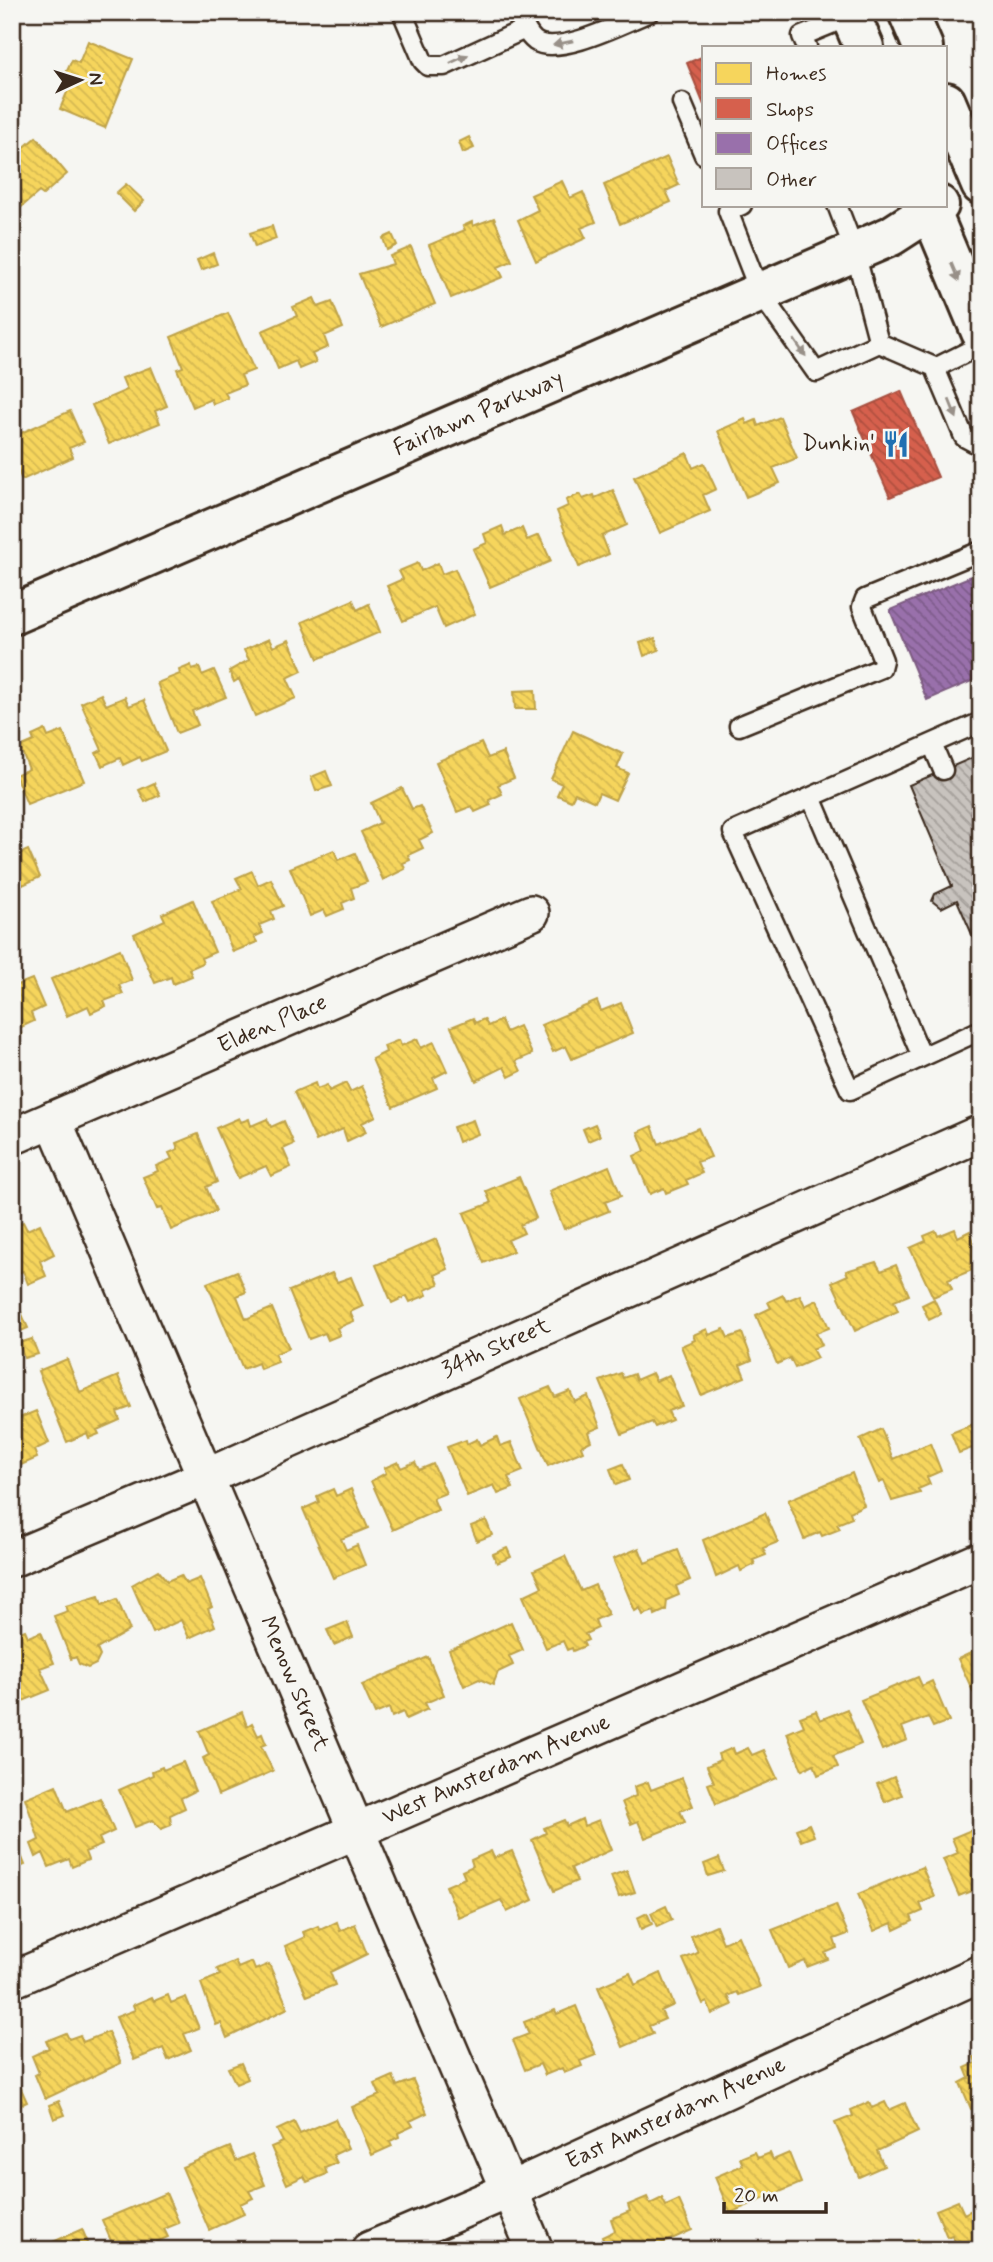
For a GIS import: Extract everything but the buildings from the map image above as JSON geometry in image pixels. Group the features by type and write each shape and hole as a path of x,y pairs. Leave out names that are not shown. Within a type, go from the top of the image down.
{"street":[{"path":"908,12 923,46"},
{"path":"948,107 979,178"},
{"name":"Fairlawn Parkway","path":"948,197 979,178"},
{"name":"Fairlawn Parkway","path":"12,615 855,252 891,236 935,206"},
{"path":"936,206 981,332"},
{"name":"Elden Place","path":"12,1137 531,913"},
{"name":"Menow Street","path":"53,1119 536,2250"},
{"name":"34th Street","path":"12,1559 206,1478 981,1133"},
{"name":"West Amsterdam Avenue","path":"12,1980 981,1560"},
{"name":"East Amsterdam Avenue","path":"369,2250 510,2190 981,1973"}],"lane":[{"path":"402,12 423,61 428,66 444,66 522,21 534,40 548,46 578,41 650,12"},
{"path":"807,46 802,36 855,25"},
{"path":"682,103 702,150"},
{"path":"837,206 855,252 879,343"},
{"path":"732,207 760,293 816,372 879,343 939,369"},
{"path":"981,345 941,365 937,373 964,437 981,446"},
{"path":"739,726 881,668 883,660 862,607 865,599 981,551"},
{"path":"981,722 733,832 850,1090 981,1030"},
{"path":"932,744 943,770"},
{"path":"811,797 922,1057"}],"place":[{"name":"Dunkin'","path":"896,444"}]}
